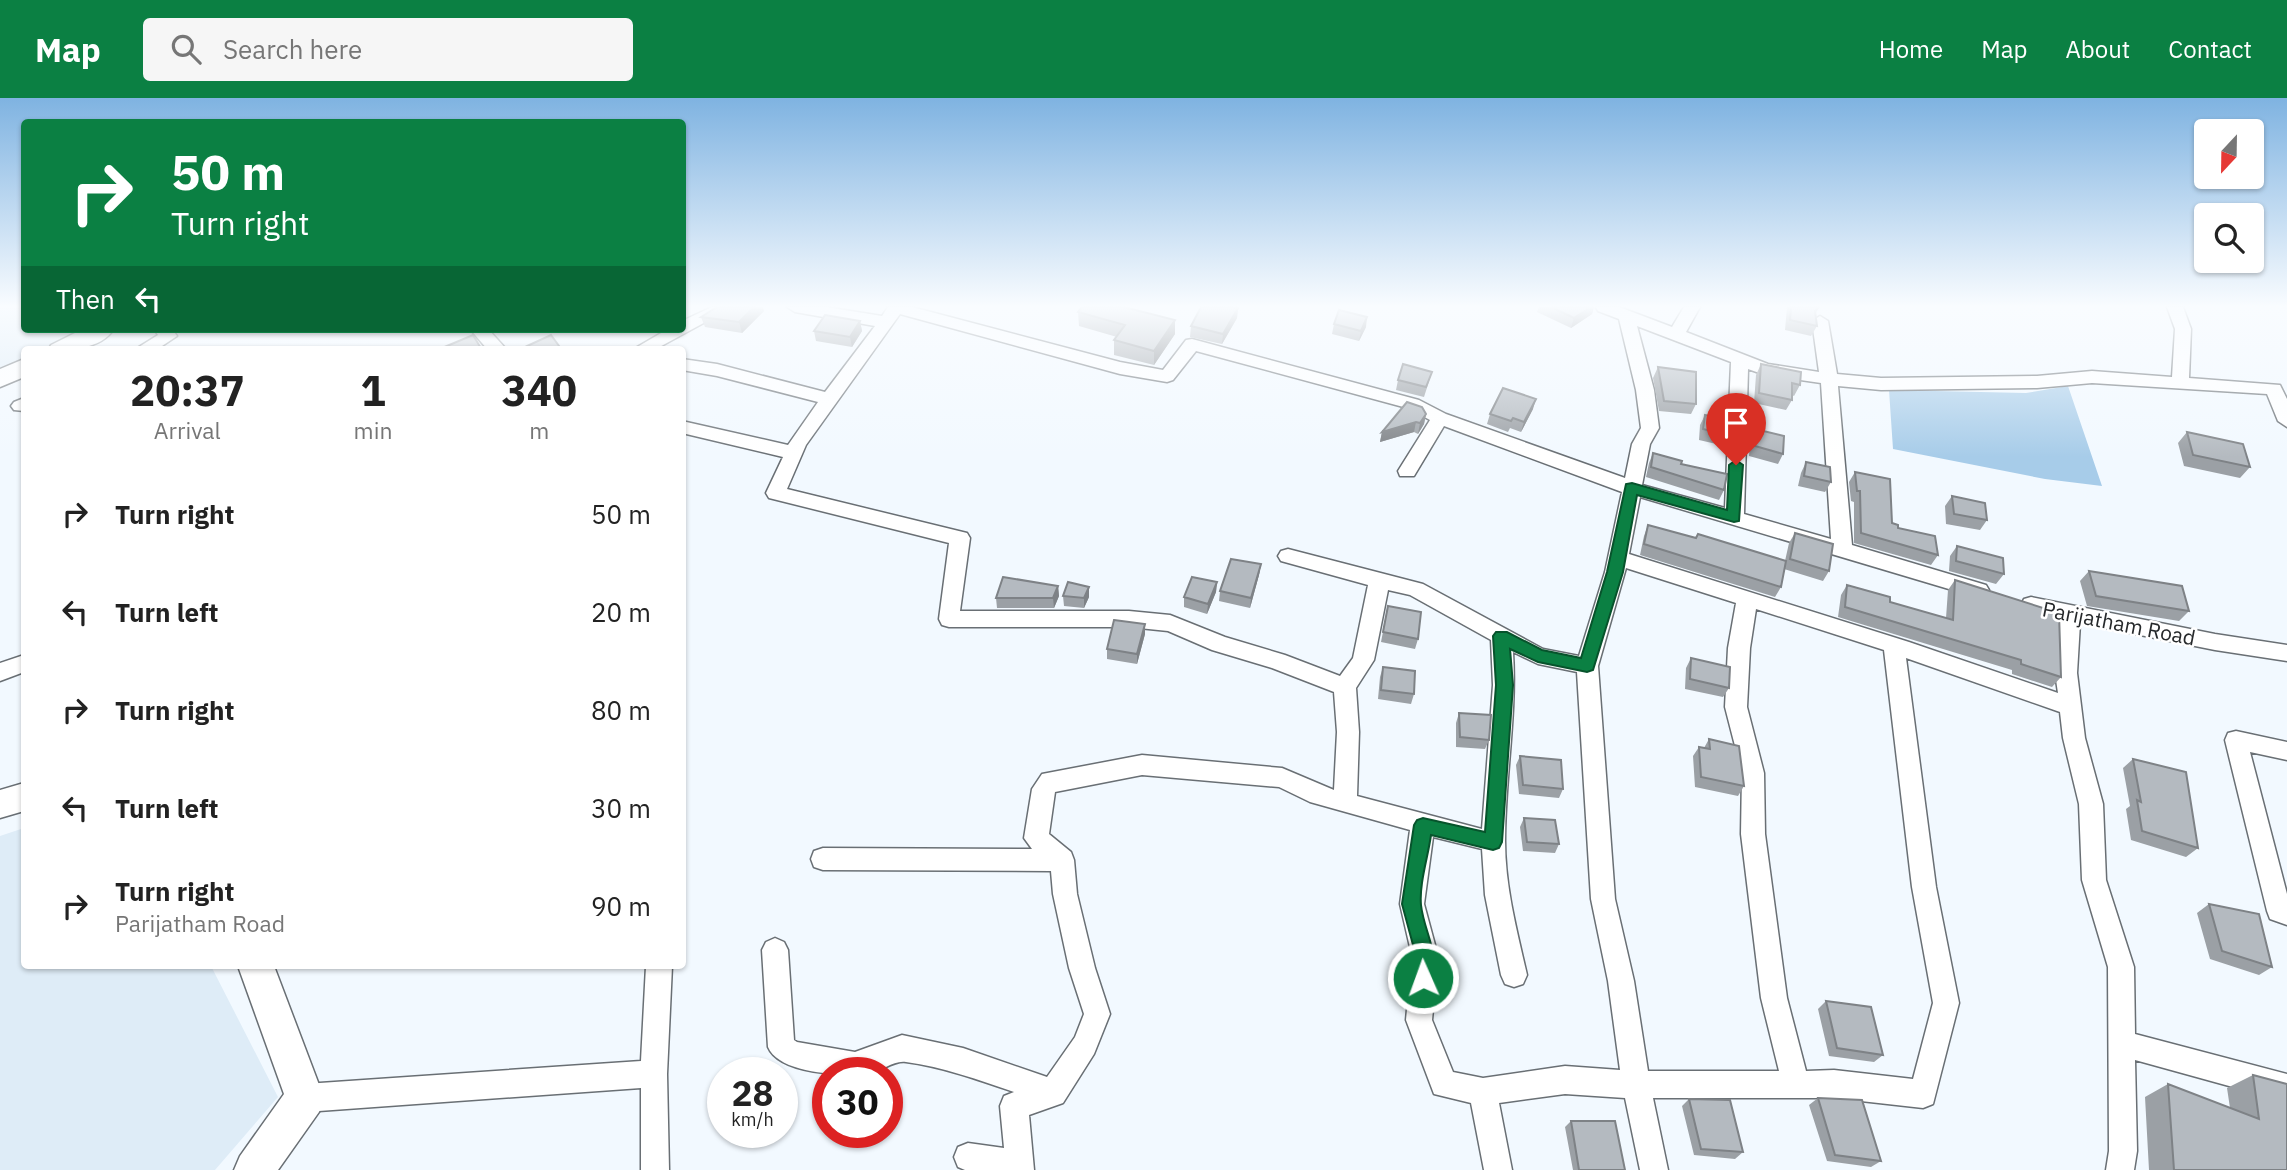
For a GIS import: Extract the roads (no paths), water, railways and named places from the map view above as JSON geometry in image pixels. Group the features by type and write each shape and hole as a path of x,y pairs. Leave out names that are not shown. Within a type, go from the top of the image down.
{"main road":[{"path":"0,379 21,368"},
{"path":"0,804 21,798"},
{"path":"254,1170 305,1098 257,969"}],"street":[{"path":"859,357 793,453 776,493 830,503 960,538 949,619 1129,619 1170,623 1219,644 1278,661 1345,687"},
{"name":"Parijatham Road","path":"1075,357 1167,376 1182,357"},
{"name":"Parijatham Road","path":"1241,357 1413,404 1440,418 1632,488 2002,597 2070,614 2287,653"},
{"path":"1628,357 1628,367 1645,390 1650,428 1641,443 1618,558 1587,666 1603,899 1621,981 1636,1085 1654,1170"},
{"path":"1732,357 1765,369 1881,384 2037,382 2092,377 2280,389 2287,421"},
{"path":"1826,357 1842,550"},
{"path":"2180,383 2181,357"},
{"path":"1734,517 1740,360"},
{"path":"686,365 717,370 828,399"},
{"path":"1407,471 1440,418"},
{"path":"686,428 793,453"},
{"path":"1288,556 1416,589 1538,656 1587,666"},
{"path":"1618,558 1894,646 2070,707"},
{"path":"1345,803 1348,732 1345,687 1363,660 1374,614 1378,580"},
{"path":"1747,598 1739,648 1736,707 1753,773 1753,834 1774,998 1796,1084"},
{"path":"2070,614 2066,673 2074,738 2091,804 2094,880 2121,967 2123,1151 2120,1170"},
{"path":"1501,636 1504,685 1493,842 1497,895 1514,975"},
{"path":"1423,825 1412,904 1425,956 1419,1020 1444,1084 1483,1092 1565,1080 1636,1085 1834,1084 1923,1094 1946,1003 1924,887 1894,646"},
{"path":"0,673 21,664"},
{"path":"2287,751 2236,740 2279,911 2287,914"},
{"path":"968,1157 1021,1168 1014,1106 1054,1093 1085,1045 1097,1014 1082,968 1065,894 1062,860 1036,838 1044,789 1050,781 1142,765 1282,778 1310,792 1345,803 1493,842"},
{"path":"823,859 1062,860"},
{"path":"775,950 781,1047 793,1054 855,1065 902,1048 963,1061 1054,1093"},
{"path":"655,1170 654,1074 659,969"},
{"path":"2121,1044 2287,1088"},
{"path":"305,1098 654,1074"},
{"path":"1483,1092 1498,1170"}]}
